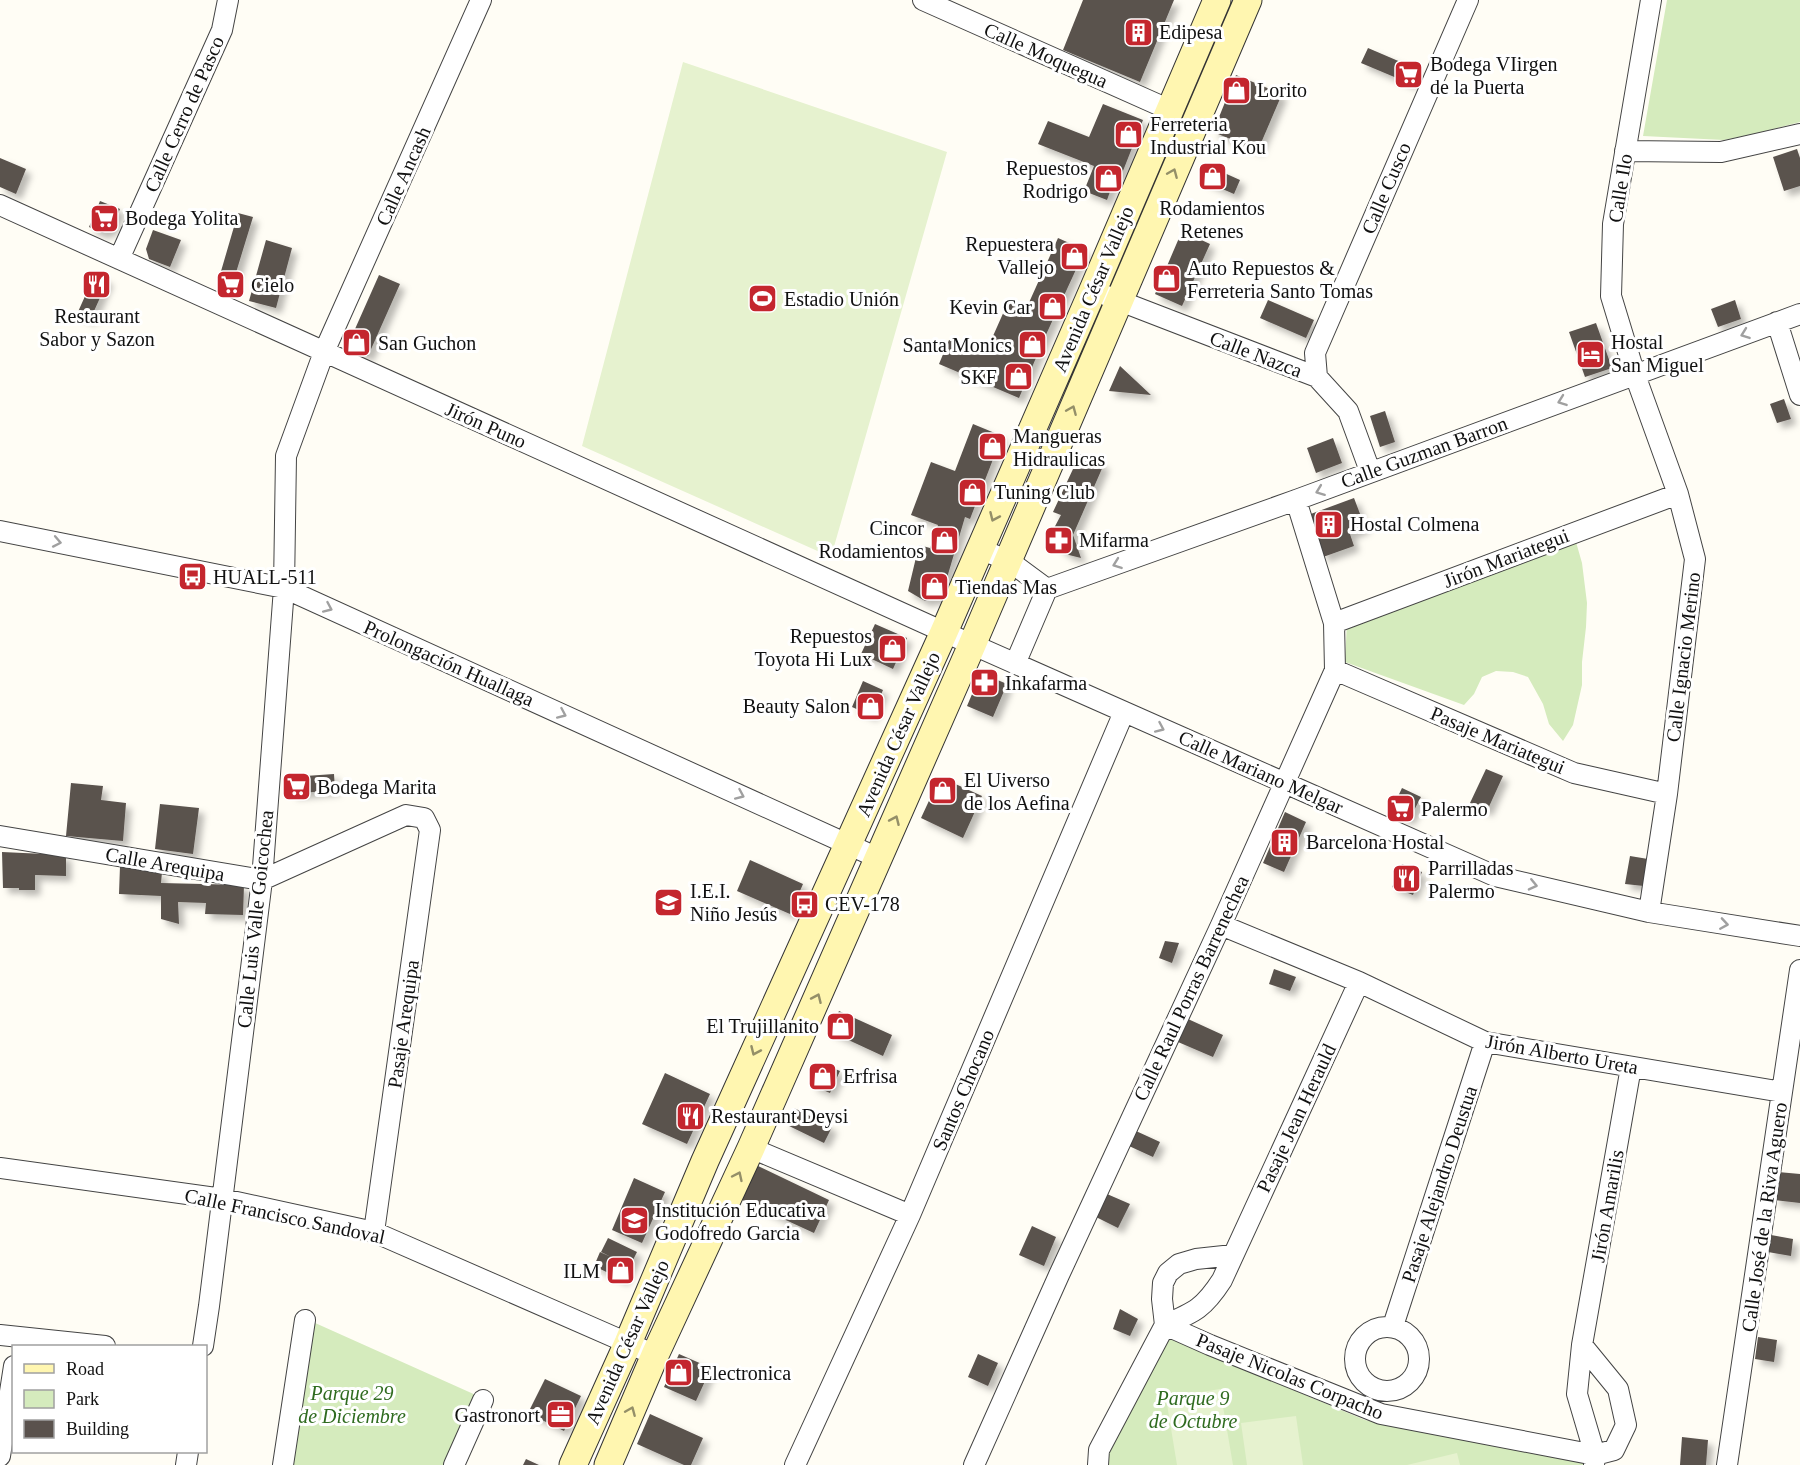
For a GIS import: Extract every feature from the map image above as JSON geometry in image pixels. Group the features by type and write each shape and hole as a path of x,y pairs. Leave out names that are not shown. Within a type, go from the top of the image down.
{"main road":[{"name":"Avenida César Vallejo","path":"573,1465 628,1343 705,1161 944,632 1216,0"},
{"name":"Avenida César Vallejo","path":"608,1465 655,1355 751,1148 1009,561 1248,0"},
{"path":"1193,55 1220,65"}],"street":[{"name":"Calle Cerro de Pasco","path":"119,259 222,30 228,0"},
{"name":"Calle Ancash","path":"324,352 482,0"},
{"name":"Calle Moquegua","path":"923,0 945,4 1170,111"},
{"name":"Calle Cusco","path":"1317,377 1315,353 1468,0"},
{"name":"Calle Ilo","path":"1635,375 1611,296 1613,224 1651,0"},
{"path":"1625,151 1721,152 1800,134"},
{"name":"Jirón Puno","path":"0,205 972,645"},
{"name":"Calle Nazca","path":"1093,290 1317,377 1348,411 1370,471"},
{"name":"Calle Guzman Barron","path":"1047,589 1296,500 1800,314"},
{"path":"1777,322 1800,395"},
{"name":"Calle Luis Valle Goicochea","path":"203,1345 262,880 284,588 286,456 324,352"},
{"name":"Calle Ignacio Merino","path":"1635,375 1677,494 1695,559 1667,794 1649,912"},
{"name":"Jirón Mariategui","path":"1334,623 1677,494"},
{"name":"Calle Raul Porras Barrenechea","path":"974,1465 1335,670 1334,623 1296,500"},
{"name":"Prolongación Huallaga","path":"0,531 284,588 878,858"},
{"path":"980,549 1009,561 1047,589 1016,664"},
{"name":"Calle Mariano Melgar","path":"972,645 1495,876 1649,912 1800,936"},
{"name":"Pasaje Mariategui","path":"1335,670 1574,773 1667,794"},
{"name":"Santos Chocano","path":"795,1465 910,1215 1124,712"},
{"name":"Pasaje Arequipa","path":"262,880 406,815 424,818 430,830 374,1232"},
{"name":"Calle Arequipa","path":"0,836 262,880"},
{"name":"Jirón Alberto Ureta","path":"1221,925 1359,982 1485,1042 1782,1092"},
{"name":"Calle José de la Riva Aguero","path":"1727,1465 1800,970"},
{"name":"Pasaje Jean Herauld","path":"1165,1325 1192,1314 1206,1302 1222,1280 1359,982"},
{"name":"Pasaje Alejandro Deustua","path":"1393,1326 1485,1042"},
{"name":"Jirón Amarilis","path":"1594,1460 1577,1394 1582,1345 1630,1067"},
{"path":"751,1148 910,1215"},
{"name":"Calle Francisco Sandoval","path":"0,1168 223,1198 374,1232 655,1355"},
{"path":"1098,1465 1099,1450 1165,1325 1162,1291 1168,1273 1179,1264 1233,1254"},
{"path":"283,1465 305,1320"},
{"name":"Pasaje Nicolas Corpacho","path":"1165,1325 1380,1414 1594,1460"},
{"path":"12,1339 82,1345"},
{"path":"1582,1345 1618,1389 1626,1425 1614,1450 1594,1460"},
{"path":"0,1456 12,1379"},
{"path":"454,1465 483,1400"}],"green space":[{"path":"1667,0 1800,0 1800,122 1724,140 1643,136"},
{"name":"Estadio Unión","path":"683,62 947,152 831,557 582,446"},
{"path":"1576,542 1582,563 1587,603 1586,627 1582,685 1573,725 1563,741 1549,724 1543,704 1528,677 1513,672 1496,671 1482,677 1474,694 1464,705 1345,662 1347,622"},
{"name":"Parque 29 de Diciembre","path":"304,1318 478,1396 447,1465 282,1465"},
{"name":"Parque 9 de Octubre","path":"1167,1337 1365,1420 1587,1462 1587,1465 1105,1465 1107,1451"},
{"path":"1220,1389 1233,1465 1177,1465 1166,1398"},
{"path":"1296,1416 1303,1465 1247,1465 1241,1423"},
{"path":"1457,1453 1460,1465 1407,1465"}],"building":[{"path":"1083,0 1174,0 1140,82 1063,50"},
{"path":"1368,48 1417,69 1411,84 1361,63"},
{"path":"1236,75 1282,94 1258,150 1213,132"},
{"path":"1103,104 1143,120 1121,176 1116,175 1107,200 1084,191 1094,166 1038,144 1048,121 1089,137"},
{"path":"1797,149 1800,158 1800,186 1784,191 1773,157"},
{"path":"0,158 26,169 16,194 0,187"},
{"path":"1211,167 1240,180 1234,194 1204,181"},
{"name":"Bodega Yolita","path":"100,201 120,209 111,230 102,233 89,227"},
{"path":"238,213 253,217 231,289 217,285"},
{"path":"153,230 181,240 170,267 149,259 146,249"},
{"path":"1182,231 1210,244 1182,306 1155,294"},
{"path":"1058,238 1085,250 1019,398 939,364 949,340 985,354 1009,300 1027,307"},
{"path":"266,240 292,248 276,308 249,301"},
{"path":"95,274 108,280 90,320 77,314"},
{"path":"379,275 400,284 368,356 347,347"},
{"path":"1268,300 1314,320 1306,338 1260,318"},
{"path":"1735,300 1741,319 1718,327 1711,309"},
{"path":"1596,323 1612,368 1585,377 1569,332"},
{"path":"1120,366 1151,395 1109,391"},
{"path":"1784,399 1791,419 1777,423 1770,404"},
{"path":"1385,411 1395,442 1380,447 1370,416"},
{"path":"973,424 1002,436 970,519 965,517 941,598 925,601 908,591 919,545 930,548 938,525 911,515 931,462 955,471"},
{"path":"1333,438 1342,463 1316,473 1307,448"},
{"path":"1080,454 1104,464 1073,535 1081,558 1069,555 1048,535 1061,515 1053,512"},
{"name":"Hostal Colmena","path":"1354,498 1365,527 1350,534 1354,546 1323,557 1308,515"},
{"path":"875,624 907,638 893,669 861,654"},
{"path":"981,673 1007,684 993,717 967,706"},
{"path":"863,681 883,690 872,716 852,707"},
{"path":"1486,769 1503,776 1487,811 1470,803"},
{"path":"334,774 335,790 292,794 291,777"},
{"path":"940,777 982,796 963,838 921,818"},
{"path":"71,783 103,786 101,800 126,803 123,841 66,836"},
{"path":"1402,788 1421,797 1409,820 1391,811"},
{"path":"160,804 199,808 193,854 155,849"},
{"name":"Barcelona Hostal","path":"1285,812 1306,822 1284,872 1263,863"},
{"path":"2,852 66,855 66,876 35,875 35,890 3,888"},
{"path":"1630,856 1648,859 1644,886 1625,884"},
{"path":"750,860 803,884 790,914 737,891"},
{"name":"Parrilladas Palermo","path":"1402,864 1422,872 1413,895 1392,887"},
{"path":"120,866 148,867 147,871 162,872 161,883 244,885 243,915 205,914 206,903 178,902 179,924 161,919 161,896 119,894"},
{"path":"1165,941 1179,943 1172,963 1159,958"},
{"path":"1274,969 1296,977 1290,991 1269,984"},
{"path":"839,1011 892,1035 883,1056 829,1031"},
{"path":"1188,1019 1223,1035 1213,1057 1178,1042"},
{"path":"821,1063 840,1071 830,1093 811,1085"},
{"path":"665,1073 710,1094 687,1144 642,1124"},
{"path":"794,1108 832,1127 824,1143 785,1124"},
{"path":"1136,1131 1160,1142 1153,1157 1129,1146"},
{"path":"756,1165 829,1200 814,1233 740,1199"},
{"path":"1778,1172 1800,1174 1800,1203 1774,1200"},
{"path":"634,1178 665,1192 642,1243 612,1230"},
{"path":"1107,1194 1130,1204 1118,1228 1096,1217"},
{"path":"1032,1226 1056,1237 1044,1266 1019,1255"},
{"path":"1771,1235 1793,1239 1791,1256 1768,1252"},
{"path":"608,1238 637,1252 623,1280 594,1266 600,1252 611,1257 601,1252"},
{"path":"1120,1309 1138,1319 1130,1336 1113,1329"},
{"path":"1758,1337 1777,1340 1774,1362 1755,1359"},
{"path":"679,1354 711,1368 696,1401 664,1387"},
{"path":"978,1354 998,1363 988,1386 968,1377"},
{"path":"545,1379 581,1396 564,1431 528,1413"},
{"path":"650,1414 703,1438 691,1465 684,1465 637,1444"},
{"path":"1682,1437 1708,1440 1706,1465 1680,1465"},
{"path":"526,1459 539,1465 523,1465"}],"place":[{"name":"Edipesa","path":"1138,32"},
{"name":"Bodega VIirgen de la Puerta","path":"1409,75"},
{"name":"Lorito","path":"1236,90"},
{"name":"Ferreteria Industrial Kou","path":"1129,135"},
{"name":"Rodamientos Retenes","path":"1212,177"},
{"name":"Repuestos Rodrigo","path":"1109,179"},
{"name":"Bodega Yolita","path":"104,218"},
{"name":"Repuestera Vallejo","path":"1075,256"},
{"name":"Auto Repuestos & Ferreteria Santo Tomas","path":"1166,279"},
{"name":"Restaurant Sabor y Sazon","path":"97,285"},
{"name":"Cielo","path":"230,285"},
{"name":"Estadio Unión","path":"763,299"},
{"name":"Kevin Car","path":"1053,307"},
{"name":"San Guchon","path":"357,343"},
{"name":"Santa Monics","path":"1033,345"},
{"name":"Hostal San Miguel","path":"1590,354"},
{"name":"SKF","path":"1018,377"},
{"name":"Mangueras Hidraulicas","path":"992,447"},
{"name":"Tuning Club","path":"973,492"},
{"name":"Hostal Colmena","path":"1329,524"},
{"name":"Cincor Rodamientos","path":"945,540"},
{"name":"Mifarma","path":"1058,540"},
{"name":"HUALL-511","path":"192,577"},
{"name":"Tiendas Mas","path":"934,587"},
{"name":"Repuestos Toyota Hi Lux","path":"893,648"},
{"name":"Inkafarma","path":"984,683"},
{"name":"Beauty Salon","path":"871,706"},
{"name":"Bodega Marita","path":"296,787"},
{"name":"El Uiverso de los Aefina","path":"943,791"},
{"name":"Palermo","path":"1400,809"},
{"name":"Barcelona Hostal","path":"1285,842"},
{"name":"Parrilladas Palermo","path":"1407,879"},
{"name":"I.E.I. Niño Jesús","path":"669,902"},
{"name":"CEV-178","path":"804,904"},
{"name":"El Trujillanito","path":"840,1026"},
{"name":"Erfrisa","path":"822,1076"},
{"name":"Restaurant Deysi","path":"690,1116"},
{"name":"Institución Educativa Godofredo Garcia","path":"634,1221"},
{"name":"ILM","path":"621,1271"},
{"name":"Electronica","path":"679,1373"},
{"name":"Gastronort","path":"561,1415"}]}
